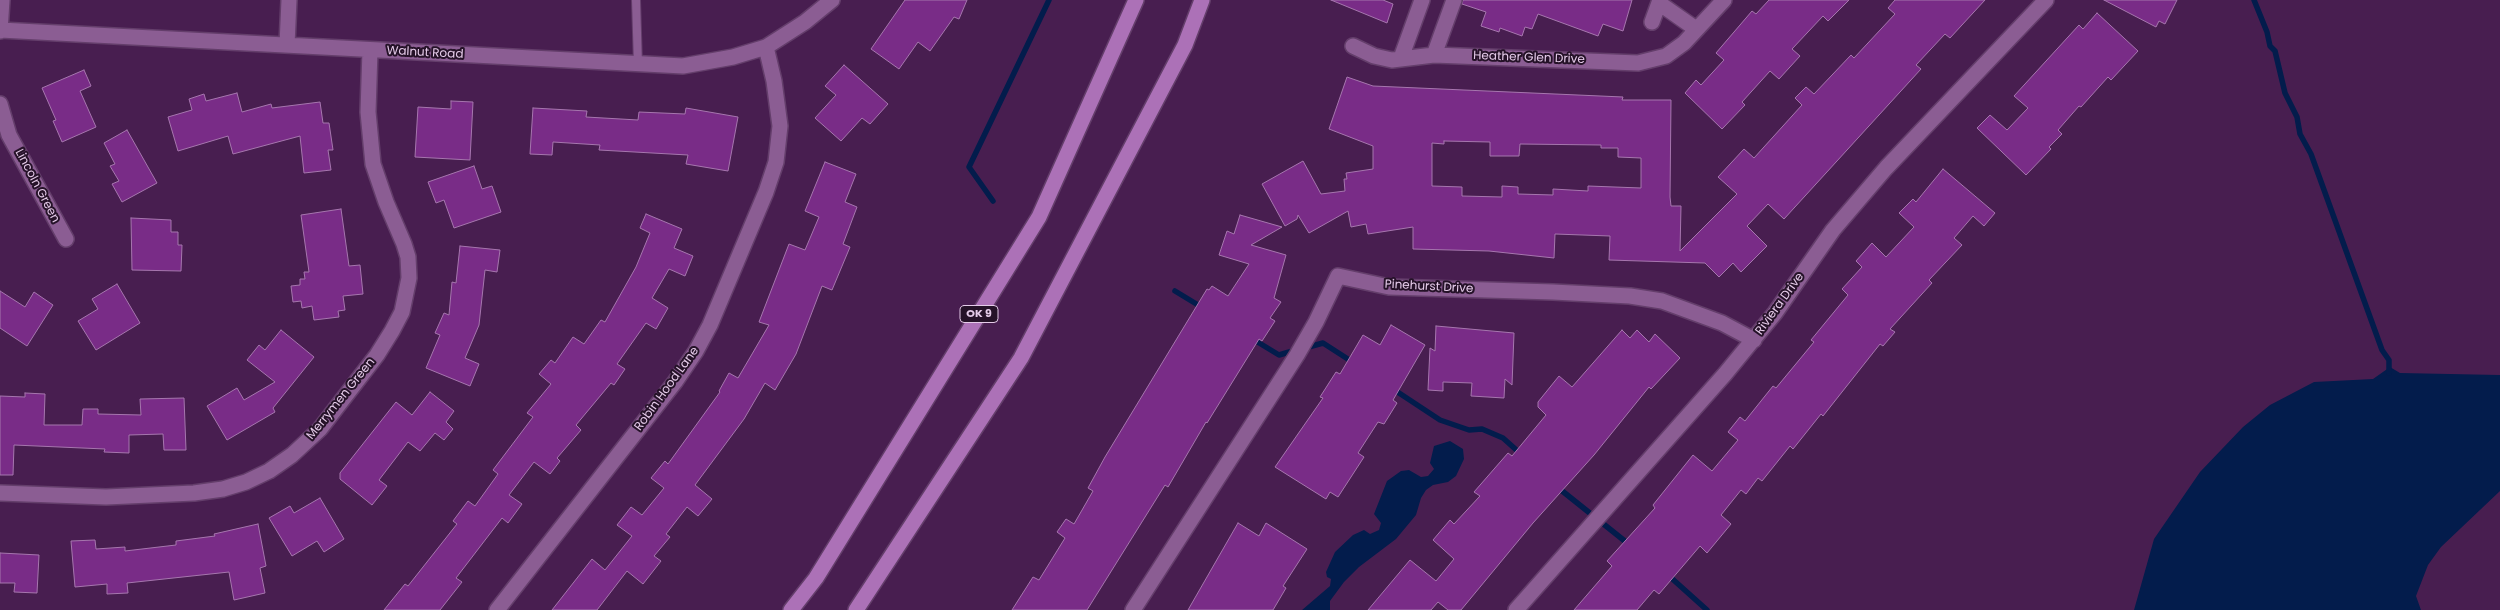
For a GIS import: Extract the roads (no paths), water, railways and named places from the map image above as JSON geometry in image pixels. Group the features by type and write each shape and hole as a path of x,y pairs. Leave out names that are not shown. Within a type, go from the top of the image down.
{"highway":[{"name":"OK 9","path":"791,610 816,578 1038,217 1136,0"},
{"path":"856,610 1021,358 1185,45 1202,0"}],"street":[{"path":"0,30 2,0"},
{"path":"287,45 289,0"},
{"name":"Walnut Road","path":"0,30 683,66 733,57 766,47 805,22 832,0"},
{"path":"1401,58 1422,0"},
{"path":"1434,55 1454,0"},
{"name":"Heather Glen Drive","path":"1353,46 1374,56 1392,60 1434,55 1638,63 1666,56 1684,43 1724,0"},
{"name":"Riviera Drive","path":"1516,610 1754,340 1833,230 1886,168 2046,0"},
{"path":"1652,22 1660,2 1696,30"},
{"name":"Robin Hood Lane","path":"497,610 675,382 696,351 710,325 766,192 776,162 780,126 774,81 766,47"},
{"name":"Merrymen Green","path":"0,493 106,497 194,493 223,488 246,482 269,471 292,455 320,429 392,331 402,312 409,278 408,257 404,244 386,202 373,164 368,112 370,50"},
{"name":"Lincoln Green","path":"0,104 9,135 66,240"},
{"name":"Pinehurst Drive","path":"1133,610 1297,355 1338,276 1389,287 1630,296 1662,301 1722,323 1754,340"}],"lane":[{"path":"636,0 638,65"}],"water":[{"path":"2390,367 2400,373 2500,375 2500,491 2441,547 2428,565 2416,596 2421,610 2134,610 2154,539 2200,472 2243,427 2270,405 2314,382 2373,379"},
{"path":"1450,441 1463,449 1464,459 1456,476 1448,482 1433,485 1426,490 1421,498 1416,515 1396,539 1359,567 1344,582 1330,601 1330,610 1302,610 1330,586 1331,579 1327,577 1326,572 1335,552 1353,535 1364,530 1370,534 1379,530 1381,523 1374,514 1387,481 1401,471 1409,470 1421,477 1428,476 1434,469 1430,463 1434,446"}],"waterway":[{"path":"993,201 969,167 1049,0"},
{"path":"2254,0 2267,32 2270,46 2275,51 2285,93 2297,117 2300,134 2311,154 2382,350 2389,360 2389,373"},
{"path":"1175,291 1203,308"},
{"path":"1251,338 1279,355 1296,350"},
{"path":"1305,348 1323,343 1354,363"},
{"path":"1393,389 1440,420 1469,430 1482,429 1503,438 1522,455"},
{"path":"1556,486 1631,546"},
{"path":"1668,575 1707,610"}]}
